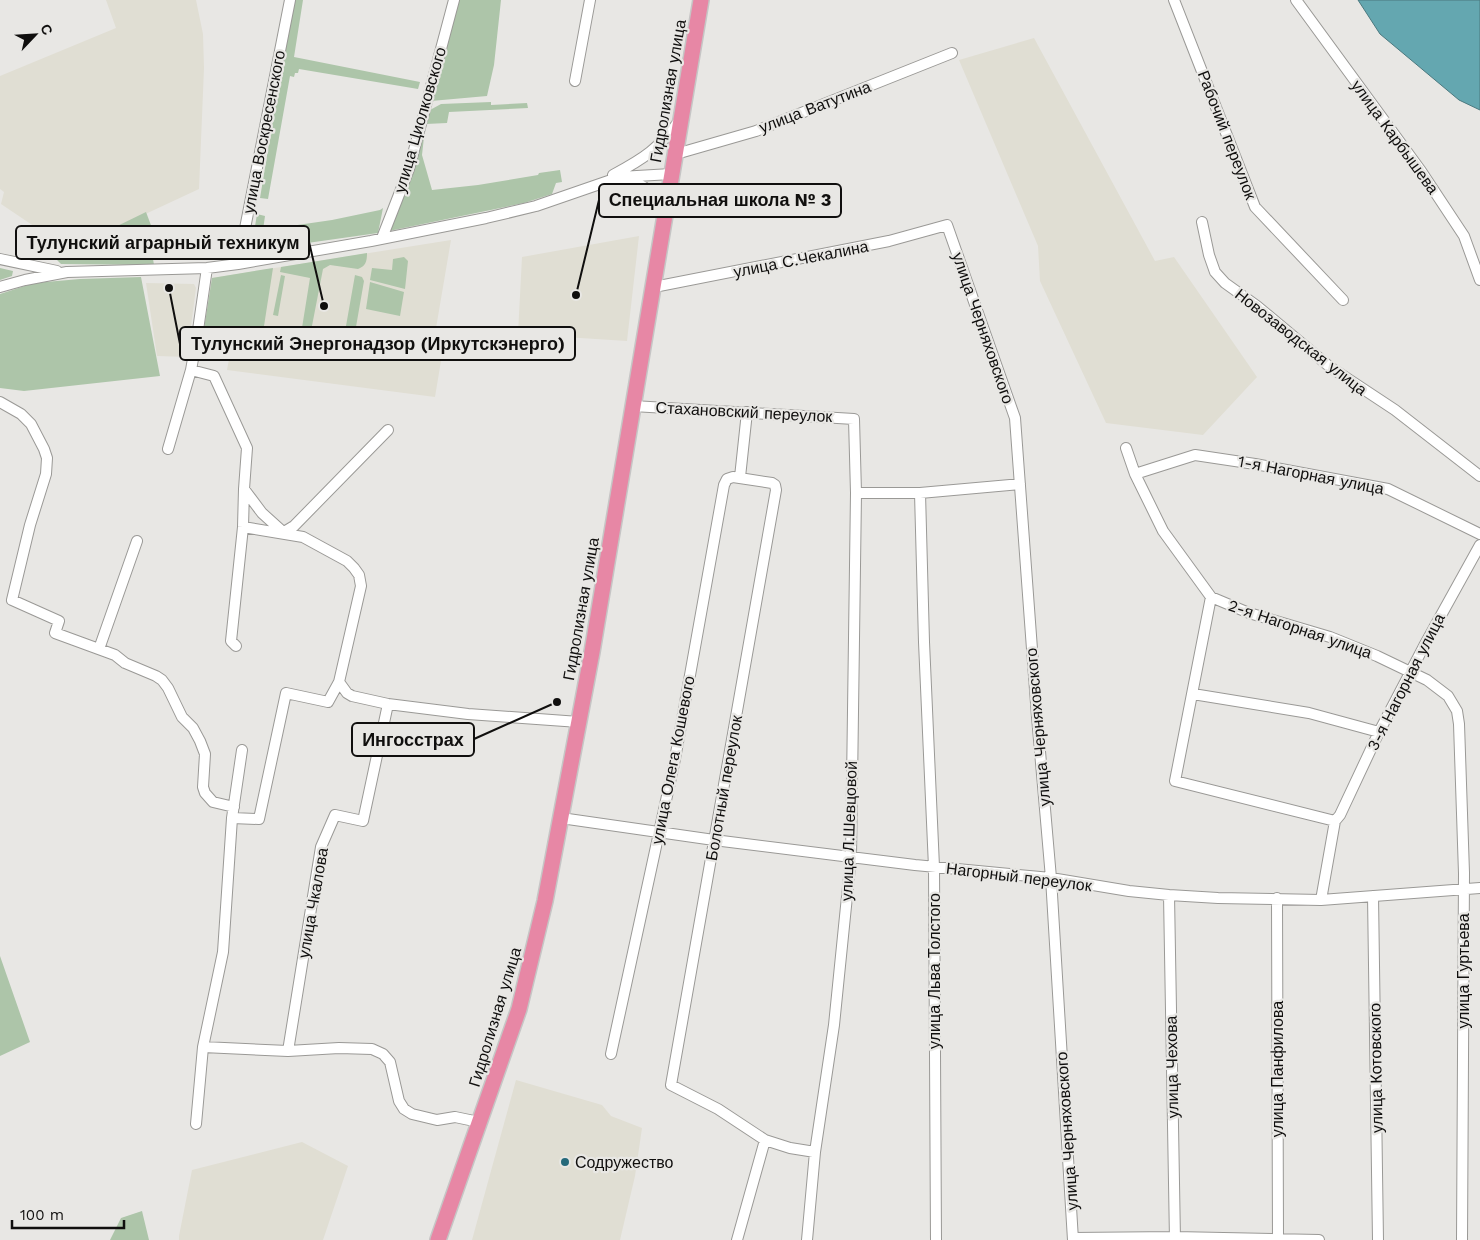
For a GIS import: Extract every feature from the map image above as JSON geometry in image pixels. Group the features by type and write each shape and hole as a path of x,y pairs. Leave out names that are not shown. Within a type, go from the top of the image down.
{"highway":[{"name":"Гидролизная улица","path":"438,1240 523,996 543,910 579,722 701,0"}],"street":[{"name":"улица Воскресенского","path":"238,264 290,0"},
{"name":"улица Циолковского","path":"382,238 409,169 454,0"},
{"path":"575,81 590,0"},
{"name":"Рабочий переулок","path":"1174,0 1255,207 1343,300"},
{"name":"улица Карбышева","path":"1296,0 1421,171 1464,236 1480,280"},
{"name":"улица Ватутина","path":"676,154 756,131 952,53"},
{"path":"592,187 646,157 663,142 682,117"},
{"path":"0,258 44,269 68,272 207,268 238,264 486,218 536,206 628,176 671,174"},
{"path":"609,181 630,181 644,186 655,198 664,221"},
{"name":"Новозаводская улица","path":"1202,222 1214,272 1225,283 1257,306 1330,367 1395,410 1480,476"},
{"name":"улица С.Чекалина","path":"654,287 880,243 947,225"},
{"name":"улица Черняховского","path":"947,225 1015,418 1036,717 1051,878 1073,1239"},
{"path":"168,449 191,370 207,268"},
{"path":"0,286 68,272"},
{"path":"191,370 214,376 246,442 248,454 244,489 243,527 231,641 236,646"},
{"path":"0,402 21,414 31,424 44,448 47,458 46,474 30,525 12,600 59,621 55,634 115,656 124,663 156,676 165,684 182,717 193,728 202,748 204,754 203,787 205,793 213,802 233,813 259,820 286,693 328,702 339,682 360,593 361,580 354,568 339,556 303,537 284,532 243,527"},
{"name":"Стахановский переулок","path":"633,406 854,419"},
{"path":"740,477 747,412"},
{"name":"улица Л.Шевцовой","path":"807,1240 815,1152 834,1025 851,857 856,493 854,419"},
{"path":"284,532 294,526 388,430"},
{"name":"2-я Нагорная улица","path":"1126,448 1135,474 1163,531 1211,597 1249,613 1330,637 1378,656 1427,680 1454,704"},
{"name":"1-я Нагорная улица","path":"1135,474 1195,455 1255,464 1388,488 1480,534"},
{"name":"улица Олега Кошевого","path":"611,1054 675,759 724,485 725,481 730,477 740,477"},
{"name":"Болотный переулок","path":"740,477 772,483 775,485 776,490 671,1085 718,1109 765,1140"},
{"path":"856,493 920,493 1020,484"},
{"path":"244,489 262,513 284,532"},
{"name":"улица Льва Толстого","path":"920,493 924,642 934,867 936,1240"},
{"path":"99,649 137,541"},
{"name":"3-я Нагорная улица","path":"1321,900 1335,821 1340,815 1410,672 1480,545"},
{"path":"1211,597 1175,782 1335,821"},
{"path":"339,682 347,693 352,696 388,704 468,714 579,722"},
{"path":"1193,694 1309,713 1379,732"},
{"name":"улица Чкалова","path":"288,1051 321,847 335,815 363,821 388,704"},
{"name":"улица Гуртьева","path":"1454,704 1459,724 1464,889 1462,1240"},
{"path":"196,1124 203,1047 223,952 233,813 242,750"},
{"name":"Нагорный переулок","path":"561,818 714,840 934,867 1051,878 1169,895 1321,900 1480,888"},
{"name":"улица Чехова","path":"1169,895 1175,1238"},
{"name":"улица Котовского","path":"1374,896 1378,1240"},
{"name":"улица Панфилова","path":"1277,898 1278,1239"},
{"path":"203,1047 288,1051 339,1048 378,1051 387,1057 390,1062 399,1101 401,1106 408,1112 437,1120 455,1117 479,1122"},
{"path":"737,1240 765,1140 790,1148 815,1152"},
{"path":"1073,1239 1319,1240"}],"shaded area":[{"path":"106,0 196,0 203,34 204,68 199,189 64,252 59,243 1,204 4,192 0,189 0,76 116,28"},
{"path":"1034,38 1155,261 1174,257 1257,377 1203,435 1106,423 1040,281 1038,246 959,60"},
{"path":"639,236 627,341 518,334 522,257"},
{"path":"451,240 435,334 443,349 435,397 227,370 230,354 201,348 212,278"},
{"path":"146,283 194,284 196,288 187,357 157,356"},
{"name":"Содружество","path":"516,1080 602,1105 611,1116 642,1128 635,1176 620,1240 472,1240"},
{"path":"302,1142 348,1166 323,1240 179,1240 192,1170"}],"green space":[{"path":"295,0 303,0 294,57 420,82 418,89 299,69 294,77 290,76 268,199 260,198 281,71"},
{"path":"459,0 501,0 494,65 487,96 431,101"},
{"path":"491,102 491,105 527,103 528,108 449,112 447,123 426,124 430,110 441,104"},
{"path":"424,137 422,155 432,190 478,185 560,170 562,182 556,183 552,194 524,203 389,231"},
{"path":"383,208 378,233 251,251 257,214 265,216 263,230 332,220"},
{"path":"146,212 158,244 172,251 150,255 64,252"},
{"path":"367,253 366,263 358,269 330,265 323,269 311,331 315,332 314,336 301,334 310,278 280,272 281,267"},
{"path":"58,256 153,259 154,265 61,264 57,260"},
{"path":"404,257 408,261 405,289 370,280 372,268 392,270 393,259"},
{"path":"0,268 13,271 12,276 0,280"},
{"path":"273,268 262,339 257,341 232,337 228,353 201,348 212,278"},
{"path":"281,275 285,276 278,316 273,315"},
{"path":"355,275 362,277 364,281 353,344 343,343"},
{"path":"141,277 160,376 24,391 0,388 0,294 34,283"},
{"path":"370,282 404,292 400,316 366,309"},
{"path":"0,956 30,1042 0,1056"},
{"path":"142,1211 149,1240 110,1240 121,1218"}],"water":[{"path":"1358,0 1480,0 1480,110 1459,100 1380,34"}],"place":[{"name":"Тулунский Энергонадзор (Иркутскэнерго)","path":"169,288"},
{"name":"Специальная школа № 3","path":"576,295"},
{"name":"Тулунский аграрный техникум","path":"324,306"},
{"name":"Ингосстрах","path":"557,702"},
{"name":"Содружество","path":"565,1162"}]}
